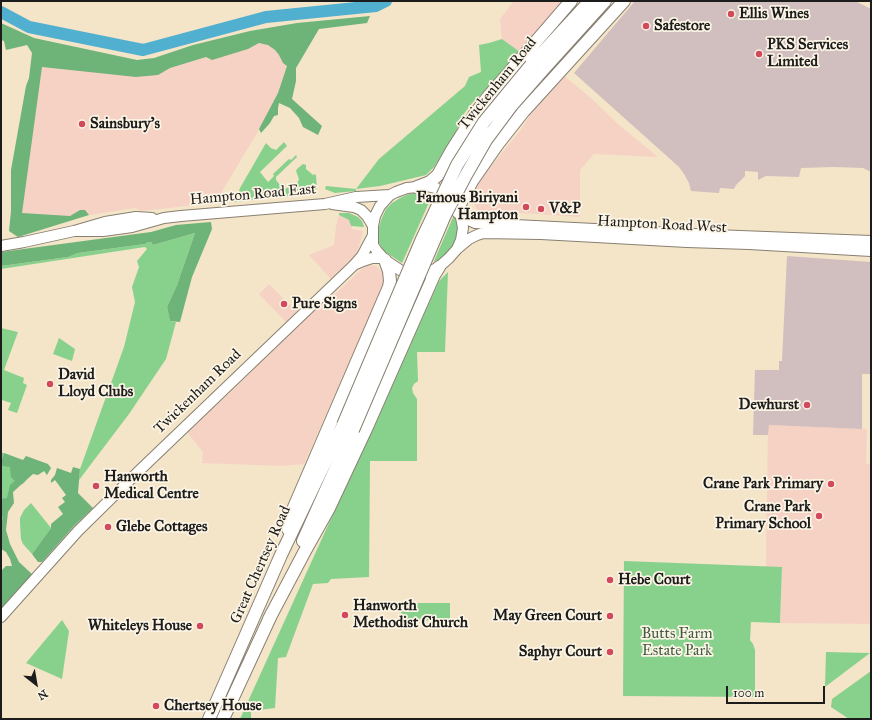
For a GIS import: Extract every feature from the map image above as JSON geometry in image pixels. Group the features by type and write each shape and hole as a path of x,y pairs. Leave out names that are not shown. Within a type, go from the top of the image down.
{"highway":[{"path":"348,427 445,215 490,134 512,105 531,66 571,1"},
{"path":"417,187 430,182 438,175 452,150 488,97 531,66 584,1"},
{"name":"Twickenham Road","path":"348,427 382,333 422,239 457,165 484,122 531,66 590,1"},
{"name":"Twickenham Road","path":"531,66 605,1"},
{"path":"459,214 459,206 469,186 497,145 523,112 624,1"},
{"path":"282,555 292,512 389,287 389,271 384,259"},
{"path":"269,619 329,508 366,429 434,275 439,267"},
{"name":"Great Chertsey Road","path":"210,719 282,555 348,427"},
{"name":"Great Chertsey Road","path":"223,719 269,619 348,427"}],"main road":[{"path":"400,270 384,259 373,245 373,226 380,206 390,195 407,188 427,186 436,188"},
{"name":"Hampton Road East","path":"1,246 74,231 103,231 132,227 164,218 328,203 356,196 390,195"},
{"name":"Hampton Road East","path":"328,203 354,207 361,210 373,226"},
{"name":"Hampton Road West","path":"459,214 475,223 871,241"},
{"path":"457,249 461,240 463,228 459,214"},
{"name":"Hampton Road West","path":"427,273 439,267 469,239 483,233 541,234 871,251"},
{"name":"Twickenham Road","path":"1,618 67,544 141,469 354,265 362,256 372,237"},
{"name":"Twickenham Road","path":"354,265 367,259 384,259"}],"shaded area":[{"path":"514,1 566,1 520,52 502,39 500,19"},
{"path":"635,1 855,1 871,9 871,172 863,168 801,168 799,177 766,176 758,180 758,172 745,171 745,176 734,189 720,188 719,193 691,191 689,183 679,167 574,73"},
{"path":"263,38 290,66 278,98 215,203 141,211 135,208 18,226 41,59 136,72"},
{"path":"563,75 592,99 619,125 658,157 594,154 580,170 580,217 508,212 504,216 482,216 478,212 470,194 477,183 520,131 536,106"},
{"path":"339,215 349,220 352,229 363,231 357,254 331,279 309,255 334,245"},
{"path":"787,256 871,262 871,374 862,374 862,429 769,425 768,435 753,435 755,370 779,370 779,361 782,361"},
{"path":"370,265 376,266 383,274 385,280 384,284 304,464 282,466 202,463 203,452 187,432 232,391 320,304 334,295 363,268"},
{"path":"269,284 297,312 286,322 259,294"},
{"name":"Crane Park Primary School","path":"768,425 867,429 866,464 871,464 871,624 780,623 782,567 766,567"}],"green space":[{"path":"370,16 367,23 319,29 296,68 296,81 292,99 322,126 318,135 303,127 299,118 290,108 279,103 278,115 274,116 261,133 259,129 278,93 287,66 283,63 275,50 268,45 259,43 248,49 212,60 206,57 170,68 158,75 136,77 42,67 22,213 70,216 80,210 85,210 89,215 18,237 9,231 11,211 11,170 26,86 29,78 32,53 27,45 6,50 4,41 1,40 1,23 34,38 137,60 154,58 193,45 250,31 297,23"},
{"path":"502,39 520,52 494,82 472,103 463,115 455,134 434,167 426,175 380,186 356,189 379,159 465,86 469,77 481,72 479,45"},
{"path":"284,142 287,146 260,172 268,182 274,176 273,174 289,159 291,160 296,155 297,157 276,177 276,180 283,189 297,184 299,179 296,171 303,164 306,165 306,169 313,175 315,174 317,189 308,194 234,202 235,200 241,200 243,194 238,194 240,188 266,143 271,148 276,150"},
{"path":"326,186 356,189 356,191 335,193 325,189"},
{"path":"420,192 430,194 431,198 402,263 384,251 379,243 378,231 386,209 392,203 409,194"},
{"path":"339,213 349,213 358,217 362,221 364,227 351,226 349,220 339,215"},
{"path":"454,215 458,230 453,246 439,260 434,261"},
{"path":"211,222 212,229 192,277 180,322 170,321 167,307 177,285 195,233 153,245 151,242 148,242 145,244 78,253 68,257 1,266 1,252 151,232 176,225"},
{"path":"195,233 177,285 167,307 170,321 176,322 166,359 129,414 79,480 80,469 124,347 135,302 132,287 139,267 137,261 147,249 145,247 1,269 1,266 68,257 78,253 145,244 148,242 151,242 153,245"},
{"path":"448,272 445,352 417,352 418,381 412,388 417,399 417,461 370,461 369,577 331,579 328,583 313,584 286,657 278,658 275,708 251,711 251,719 240,719 439,281"},
{"path":"1,328 18,332 4,370 24,378 23,383 27,385 17,413 8,410 11,403 2,400 1,403"},
{"path":"59,338 75,349 72,361 53,354"},
{"path":"1,452 18,459 31,472 24,483 13,489 1,530"},
{"path":"4,453 23,460 26,456 48,464 51,468 47,475 44,471 38,475 33,474 13,492 14,503 8,512 6,530 10,544 19,562 33,575 1,610 1,571 6,566 12,566 6,552 1,549 1,525 3,517 1,514 1,499 7,498 10,485 15,481 11,477 10,467 3,466 1,463"},
{"path":"73,467 80,469 78,493 93,508 74,526 42,562 38,562 32,554 51,528 51,524 63,514 58,507 65,502 62,498 66,495 55,480 51,483 51,480 55,475 57,468 71,473"},
{"path":"31,503 51,528 32,554 23,544 21,539 20,523 20,518 24,510"},
{"name":"Butts Farm Estate Park","path":"624,561 782,567 780,623 751,622 750,640 755,650 755,695 753,697 623,696"},
{"path":"401,603 450,603 450,618 446,621 401,620"},
{"path":"62,620 69,631 62,679 26,663"},
{"path":"826,652 870,653 825,687"},
{"path":"871,671 870,719 849,719 831,707 832,699"}],"waterway":[{"path":"1,12 29,27 143,50 266,17 376,6 386,1"}],"place":[{"name":"Ellis Wines","path":"731,14"},
{"name":"Safestore","path":"646,26"},
{"name":"PKS Services Limited","path":"759,54"},
{"name":"Sainsbury's","path":"82,124"},
{"name":"Famous Biriyani Hampton","path":"526,207"},
{"name":"V&P","path":"541,209"},
{"name":"Pure Signs","path":"284,304"},
{"name":"David Lloyd Clubs","path":"50,384"},
{"name":"Dewhurst","path":"807,405"},
{"name":"Crane Park Primary","path":"831,484"},
{"name":"Hanworth Medical Centre","path":"96,486"},
{"name":"Crane Park Primary School","path":"819,516"},
{"name":"Glebe Cottages","path":"108,527"},
{"name":"Hebe Court","path":"610,580"},
{"name":"Hanworth Methodist Church","path":"345,615"},
{"name":"May Green Court","path":"610,616"},
{"name":"Whiteleys House","path":"200,626"},
{"name":"Saphyr Court","path":"610,652"},
{"name":"Chertsey House","path":"156,706"}]}
